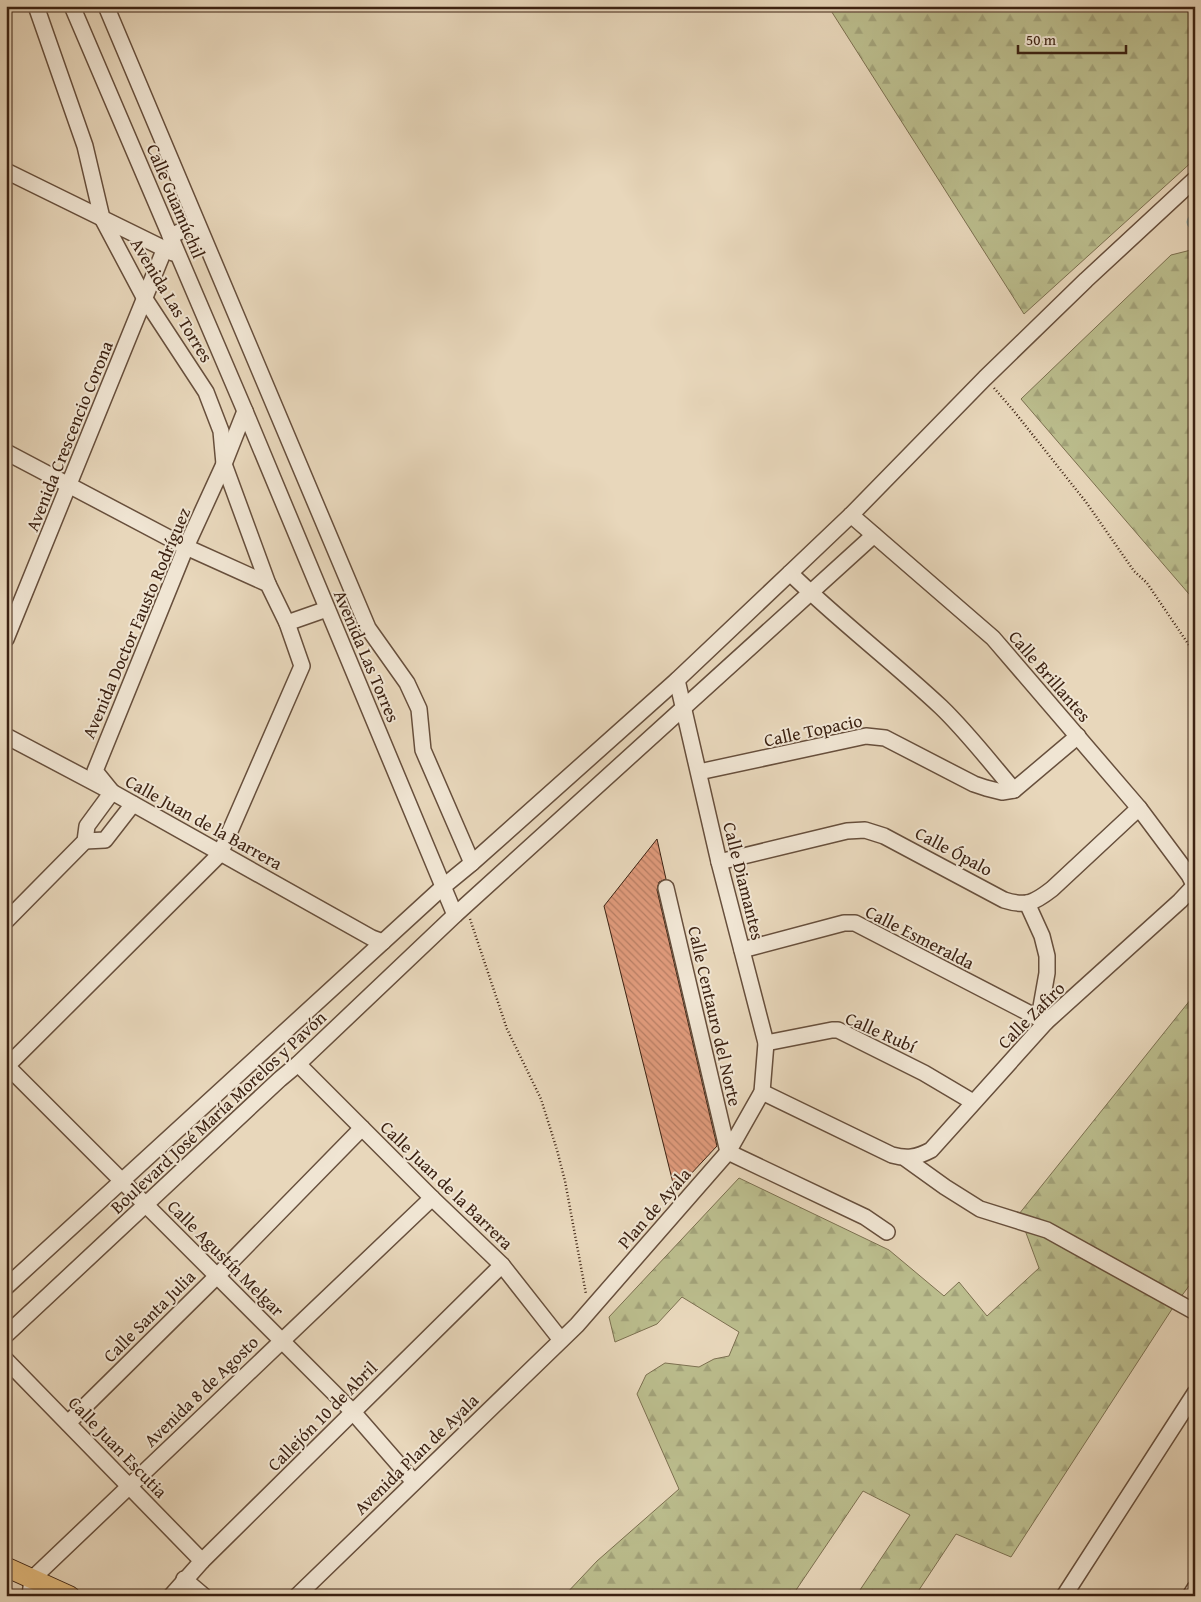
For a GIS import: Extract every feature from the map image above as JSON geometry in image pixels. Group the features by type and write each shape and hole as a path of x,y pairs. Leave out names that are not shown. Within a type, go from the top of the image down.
{"main road":[{"path":"6,1567 31,1587 70,1596"}],"street":[{"name":"Avenida Las Torres","path":"36,6 85,146 102,218 145,299 206,392 221,431 224,464 268,584 287,623 302,666 220,854"},
{"name":"Calle Guamúchil","path":"72,6 168,242 179,256 245,411"},
{"path":"106,6 368,628 407,683 419,709 424,750 472,864"},
{"path":"6,171 102,218 168,242 197,224"},
{"name":"Boulevard José María Morelos y Pavón","path":"6,1286 444,886 472,864 677,680 851,515 985,378 1086,280 1195,179"},
{"name":"Avenida Crescencio Corona","path":"6,639 168,242"},
{"name":"Avenida Las Torres","path":"245,411 444,886 460,910"},
{"name":"Avenida Doctor Fausto Rodríguez","path":"112,792 95,771 186,547 224,464 245,411"},
{"path":"6,452 186,547 268,584"},
{"name":"Calle Brillantes","path":"851,515 993,638 1139,808 1195,885"},
{"name":"Boulevard José María Morelos y Pavón","path":"6,1335 298,1064 460,910 874,535"},
{"path":"790,573 942,708 1014,790 1078,736"},
{"path":"287,623 327,609"},
{"name":"Calle Diamantes","path":"677,680 719,862 766,1043 762,1092"},
{"name":"Calle Juan de la Barrera","path":"6,736 112,792 372,938 383,942"},
{"name":"Calle Topacio","path":"699,772 866,736 885,738 974,784 1002,792 1014,790"},
{"path":"6,920 85,841 87,826 112,792"},
{"path":"85,841 105,840 133,804"},
{"path":"1042,1020 1047,956 1042,936 1027,903 1037,901 1052,889 1139,808"},
{"name":"Calle Ópalo","path":"719,862 847,831 865,830 884,836 915,851 1004,900 1017,904 1027,903"},
{"path":"7,1066 220,854"},
{"name":"Calle Zafiro","path":"899,1157 919,1157 930,1150 1042,1020 1180,901 1195,885"},
{"name":"Calle Centauro del Norte","path":"666,888 728,1152"},
{"name":"Calle Esmeralda","path":"742,950 844,923 855,924 1042,1020"},
{"name":"Calle Rubí","path":"766,1043 838,1030 924,1073 973,1102"},
{"name":"Calle Juan de la Barrera","path":"298,1064 502,1265 561,1340"},
{"name":"Calle Agustín Melgar","path":"7,1066 353,1412 414,1482"},
{"path":"762,1092 899,1157 980,1209 1048,1230 1195,1312"},
{"name":"Plan de Ayala","path":"561,1340 578,1325 589,1310 728,1152 762,1092"},
{"name":"Calle Santa Julia","path":"68,1423 217,1276 362,1128"},
{"path":"728,1152 865,1217 887,1232"},
{"name":"Avenida 8 de Agosto","path":"31,1587 129,1486 432,1198"},
{"name":"Callejón 10 de Abril","path":"171,1596 202,1560 502,1265"},
{"name":"Avenida Plan de Ayala","path":"297,1596 561,1340"},
{"name":"Calle Juan Escutia","path":"6,1360 202,1560"},
{"path":"1064,1596 1195,1393"},
{"path":"184,1579 204,1596"},
{"path":"1190,1596 1195,1588"}],"path":[{"path":"985,378 1013,410 1086,502 1134,571 1147,583 1195,654"},
{"path":"460,910 507,1029 538,1092 557,1150 565,1181 589,1310"}],"green space":[{"path":"828,6 1195,6 1195,159 1024,314"},
{"path":"1195,249 1195,601 1021,399 1171,255"},
{"path":"1195,994 1195,1278 1174,1306 1011,1557 956,1534 915,1596 856,1596 910,1515 863,1491 792,1596 564,1596 597,1561 679,1489 637,1394 646,1375 665,1363 699,1367 714,1359 729,1356 739,1332 682,1297 657,1324 615,1342 609,1317 739,1178 889,1250 944,1296 959,1282 987,1316 1039,1268 1019,1214"}],"building":[{"path":"657,839 666,879 659,882 657,890 717,1146 675,1191 604,906"}]}
